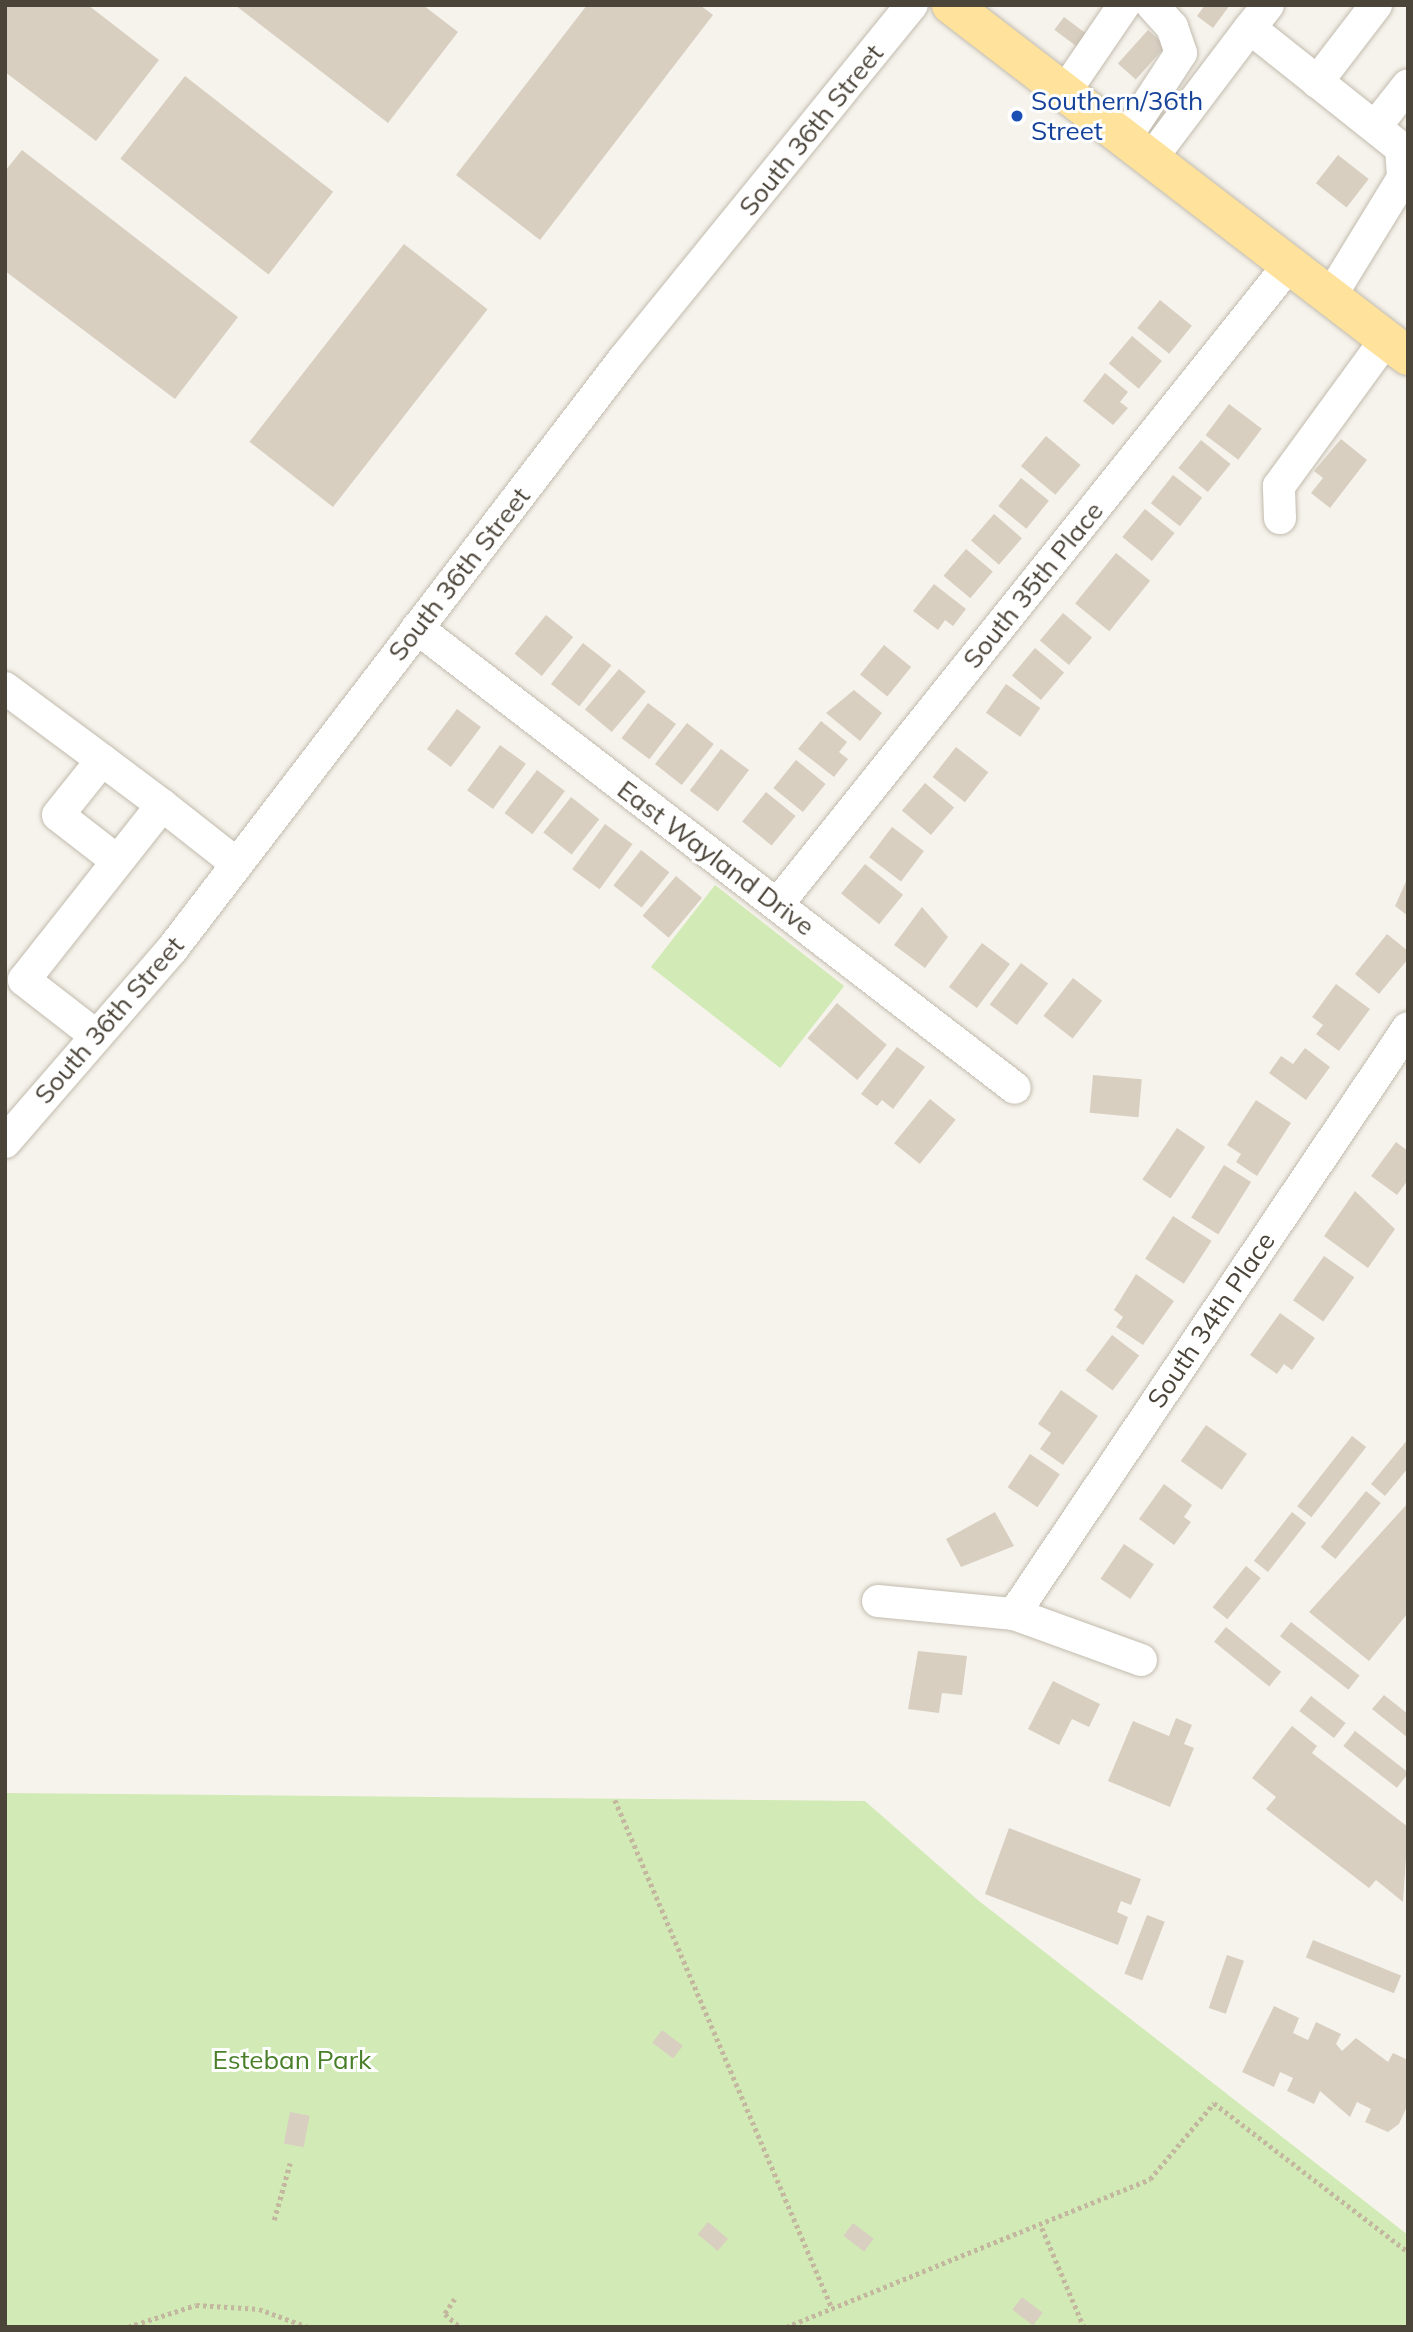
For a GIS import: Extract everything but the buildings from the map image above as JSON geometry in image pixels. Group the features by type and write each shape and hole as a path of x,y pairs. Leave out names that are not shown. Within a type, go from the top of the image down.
{"main road":[{"path":"951,5 1397,348"}],"street":[{"name":"South 36th Street","path":"5,1142 237,864 623,360 912,5"},
{"path":"1063,93 1124,5"},
{"path":"1137,150 1181,53 1172,27 1152,5"},
{"path":"1317,82 1376,5"},
{"path":"1137,150 1259,17 1317,82 1401,148 1403,178 1330,297"},
{"path":"1375,127 1408,85"},
{"name":"South 35th Place","path":"777,905 1289,265"},
{"path":"1280,517 1279,486 1397,348"},
{"name":"East Wayland Drive","path":"417,628 1015,1088"},
{"path":"5,688 237,864"},
{"path":"102,760 58,816 117,860"},
{"path":"95,1035 24,980 162,805"},
{"name":"South 34th Place","path":"1014,1614 1408,1028"},
{"path":"878,1601 1014,1614 1141,1660"}],"path":[{"path":"615,1800 832,2308"},
{"path":"786,2327 1042,2228 1150,2179 1214,2104 1408,2252"},
{"path":"274,2220 290,2163"},
{"path":"1042,2228 1084,2327"},
{"path":"455,2299 444,2314 460,2327"},
{"path":"128,2327 196,2305 259,2309 308,2327"}],"green space":[{"path":"715,885 844,986 780,1068 651,967"},
{"name":"Esteban Park","path":"5,1793 865,1801 979,1901 1408,2235 1408,2327 5,2327"}],"place":[{"name":"Southern/36th Street","path":"1017,116"}]}
